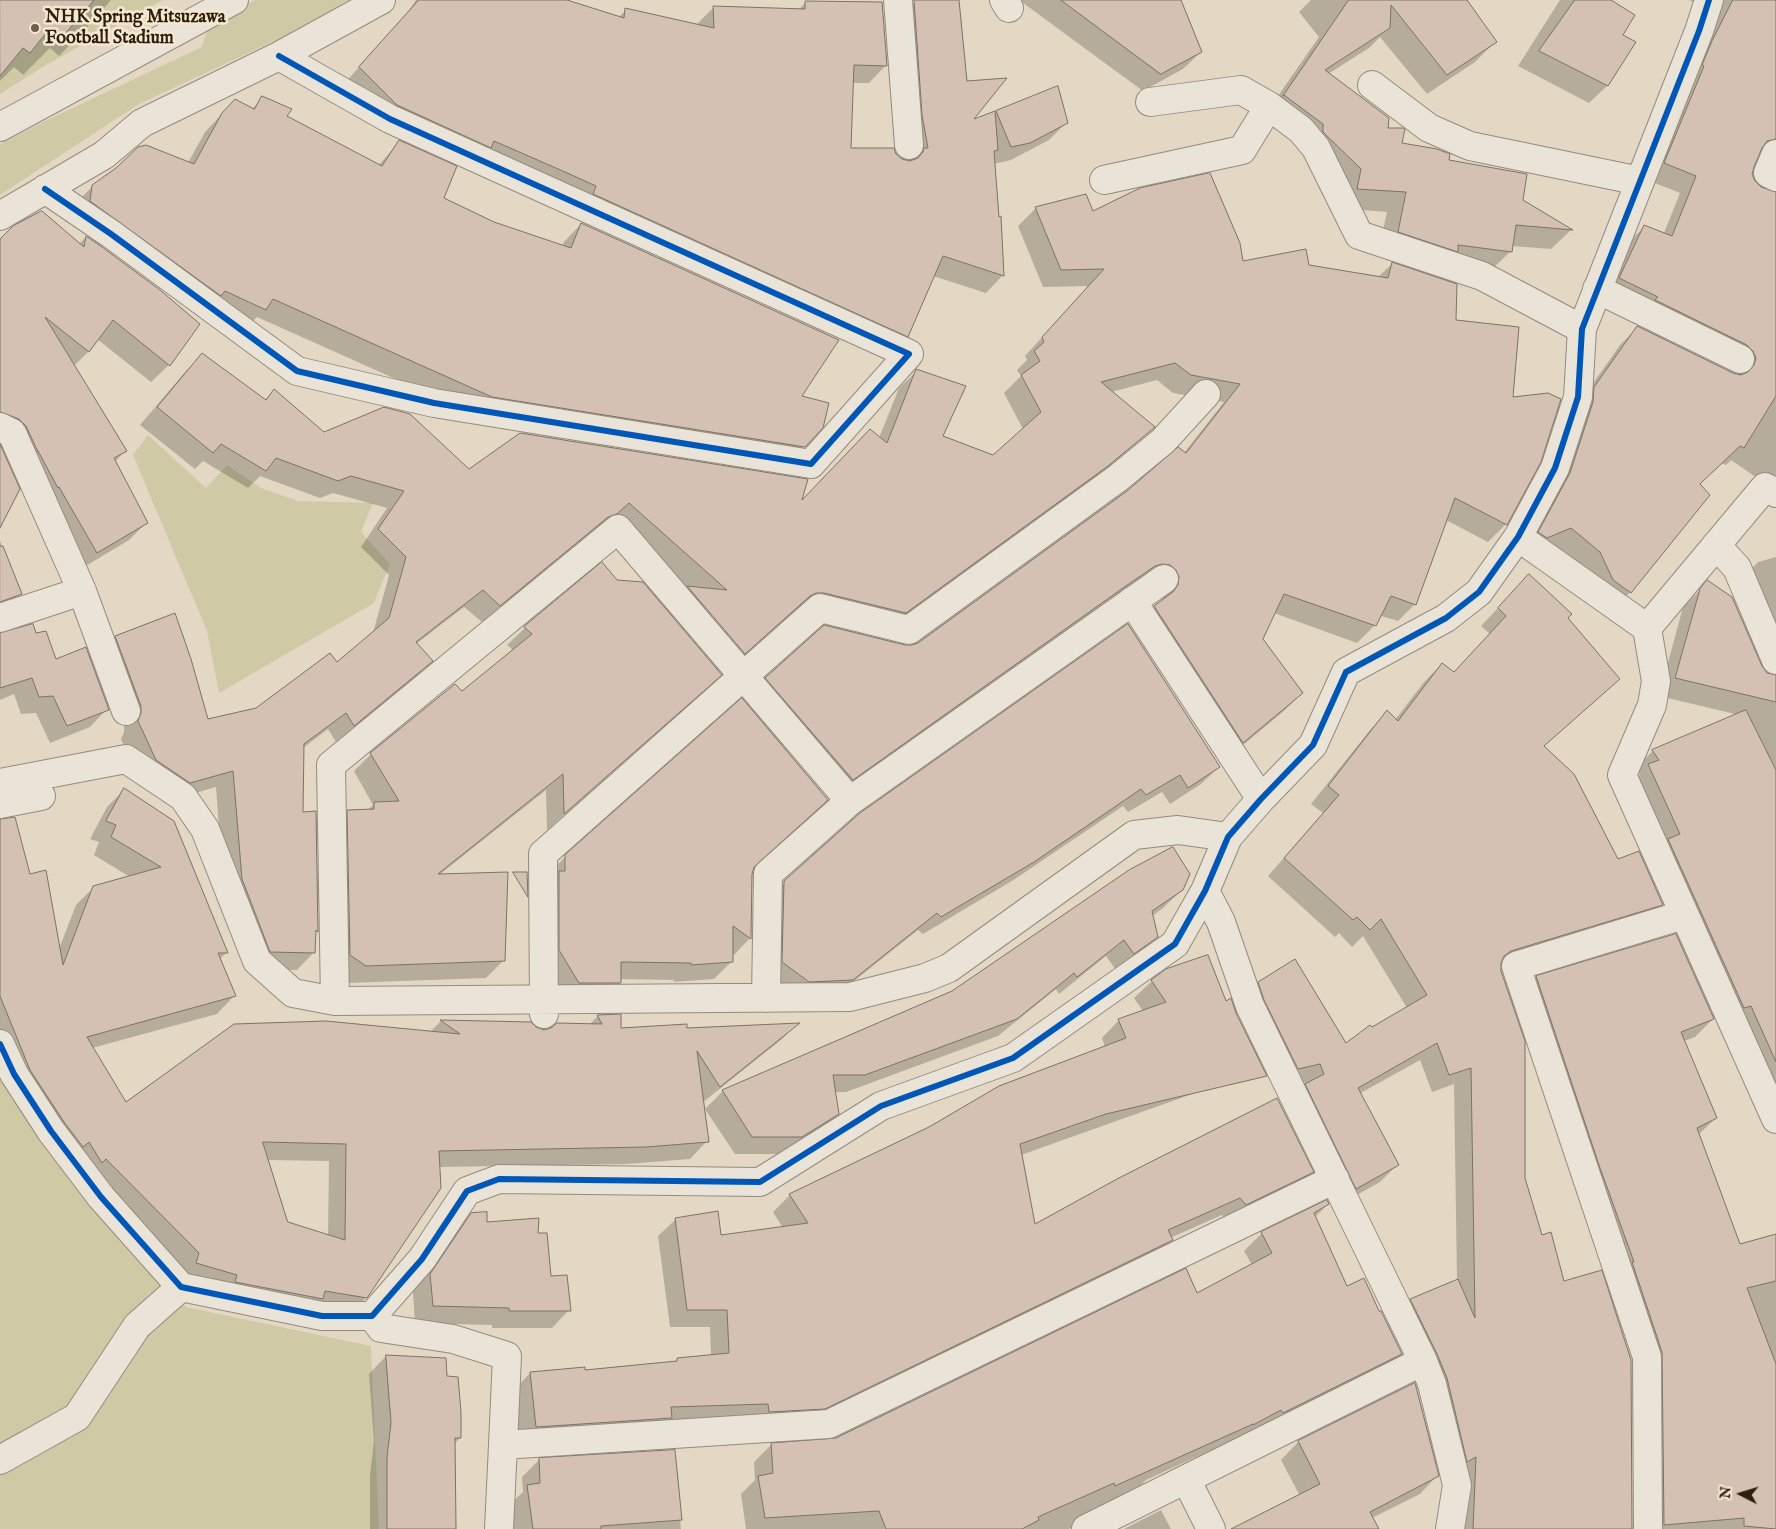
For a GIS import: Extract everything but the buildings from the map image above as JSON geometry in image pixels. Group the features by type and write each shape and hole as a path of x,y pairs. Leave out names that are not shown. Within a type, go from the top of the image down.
{"street":[{"path":"0,127 234,0"},
{"path":"0,216 104,155 142,123 279,56 380,0"},
{"path":"898,0 909,145"},
{"path":"0,1044 14,1074 51,1131 101,1197 181,1287 322,1316 372,1316 422,1259 467,1191 499,1179 544,1174 760,1182 881,1106 1014,1058 1175,944 1205,890 1228,837 1261,799 1314,745 1346,672 1446,618 1478,592 1518,537 1555,468 1578,397 1582,329 1699,31 1701,3"},
{"path":"45,189 111,234 297,371 434,403 811,464 909,354 390,119 279,56"},
{"path":"1372,85 1429,128 1470,146 1640,181"},
{"path":"1150,102 1241,90 1268,106 1301,130 1316,148 1360,236 1482,276 1582,329"},
{"path":"1104,180 1242,150 1268,106"},
{"path":"1776,154 1768,173 1776,177"},
{"path":"1597,289 1740,359"},
{"path":"544,1007 543,854 820,608 909,630 1118,478 1163,441 1206,394"},
{"path":"0,427 12,433 82,591 126,711"},
{"path":"1647,628 1765,487 1776,479"},
{"path":"335,1001 331,765 618,529 850,801"},
{"path":"1518,537 1647,628 1656,681 1652,706 1622,775 1776,1120"},
{"path":"1716,545 1737,568 1776,660"},
{"path":"766,998 768,874 850,801 1164,578"},
{"path":"0,618 82,591"},
{"path":"1132,601 1261,799"},
{"path":"0,782 126,759 183,797 205,829 257,961 293,993 335,1001 544,1007 766,998 850,997 924,978 949,968 1134,835 1178,830 1228,837"},
{"path":"0,804 41,796"},
{"path":"1205,890 1221,922 1250,1006 1335,1178 1432,1384 1458,1484 1450,1529"},
{"path":"1648,1529 1647,1357 1516,966 1683,915"},
{"path":"503,1445 829,1424 1335,1178"},
{"path":"0,1460 77,1417 136,1326 181,1287"},
{"path":"372,1316 380,1328 453,1339 507,1356 499,1529"},
{"path":"1086,1529 1423,1362"},
{"path":"1186,1479 1211,1529"}],"shaded area":[{"path":"0,0 163,0 46,65 0,94"},
{"path":"255,0 352,0 345,8 139,104 0,195 0,144 202,47 209,24"},
{"path":"148,435 206,488 227,465 261,488 298,501 373,503 361,532 390,564 374,603 219,693 207,631 133,455"},
{"path":"0,1063 129,1241 186,1307 371,1346 379,1529 0,1529"}],"cycle path":[{"path":"0,1044 14,1074 51,1131 101,1197 181,1287 322,1316 372,1316 422,1259 467,1191 499,1179 760,1182 881,1106 1013,1058 1175,944 1205,891 1228,837 1261,799 1313,745 1346,672 1446,618 1479,592 1518,537 1555,468 1578,397 1582,329 1699,31 1709,0"},
{"path":"45,189 111,234 297,371 434,403 811,464 909,354 390,119 279,56"}],"place":[{"name":"NHK Spring Mitsuzawa Football Stadium","path":"35,28"}]}
